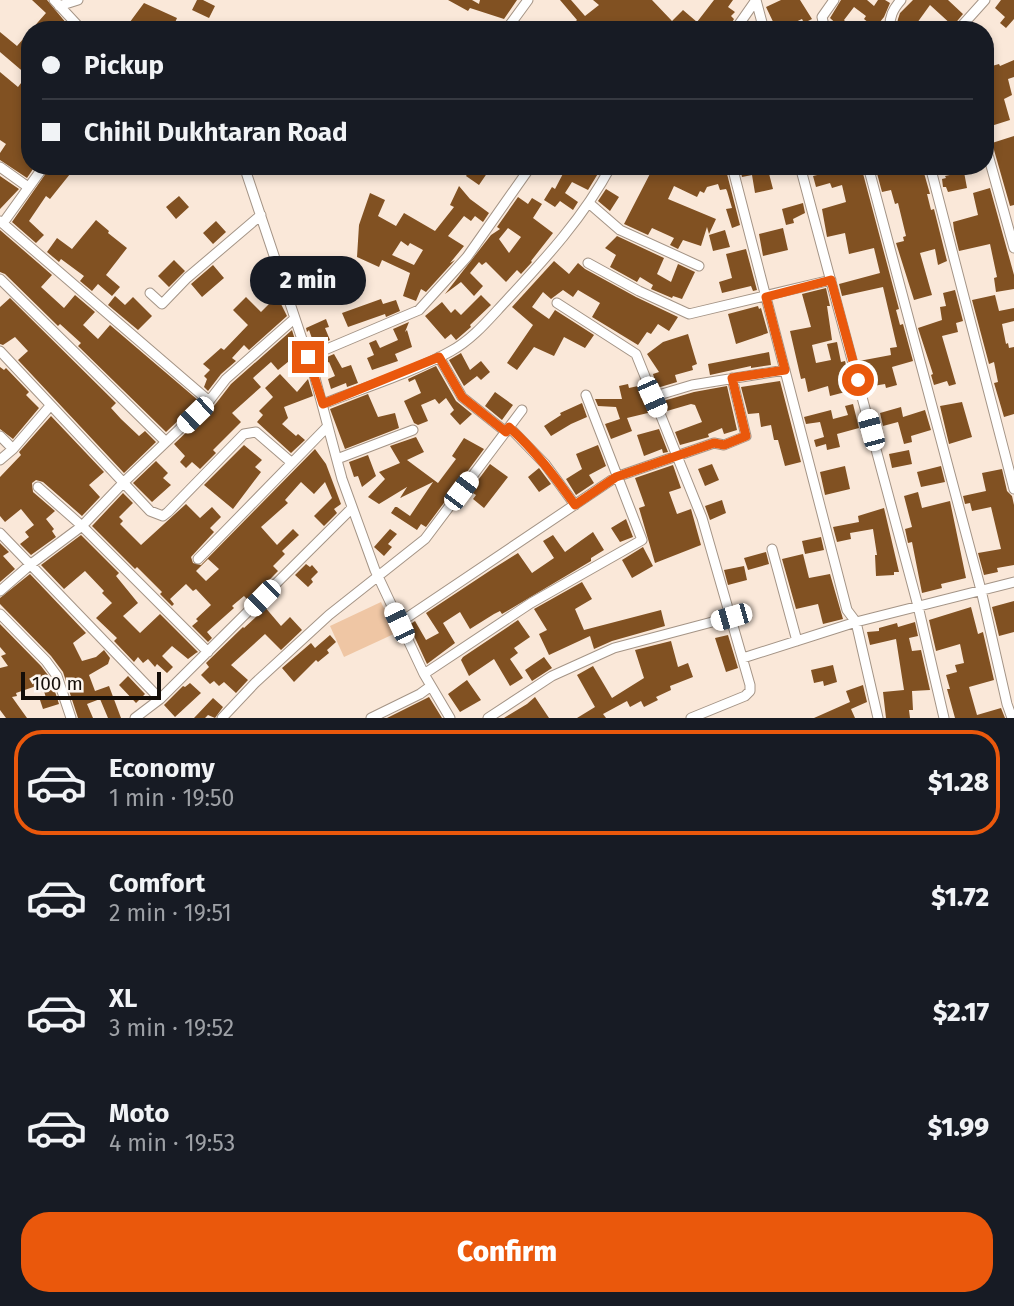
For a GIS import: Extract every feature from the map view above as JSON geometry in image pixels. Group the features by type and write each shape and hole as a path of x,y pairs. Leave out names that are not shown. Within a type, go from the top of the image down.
{"street":[{"path":"57,3 78,0"},
{"path":"513,21 528,0"},
{"path":"741,21 756,0 762,21"},
{"path":"823,21 834,0"},
{"path":"890,21 901,0"},
{"path":"966,21 985,0"},
{"path":"57,3 74,21"},
{"path":"0,167 28,187"},
{"path":"37,175 1,222 209,401"},
{"path":"247,175 323,404 352,508 377,577 424,674 450,718"},
{"path":"308,357 419,310 467,257 525,175"},
{"path":"323,404 439,357 463,344 534,272 590,204 606,175"},
{"path":"734,175 847,610 856,622 878,718"},
{"path":"802,175 918,606 944,718"},
{"path":"870,175 981,590 1012,718"},
{"path":"932,175 1014,489"},
{"path":"993,175 1014,248"},
{"path":"590,204 620,230 699,266"},
{"path":"150,293 162,304 187,278 261,215"},
{"path":"588,263 689,314 831,280"},
{"path":"0,279 166,442"},
{"path":"557,303 636,354 702,518 750,691 745,696 691,718"},
{"path":"0,591 82,526 209,401 226,379 294,318"},
{"path":"0,351 150,511 163,516 250,431 260,435 292,463"},
{"path":"439,357 462,397 540,458 575,505"},
{"path":"652,397 692,385 785,370"},
{"path":"399,623 616,477 714,443 724,445 746,436 732,378"},
{"path":"424,674 531,603 639,543 642,536 616,477 586,395"},
{"path":"0,460 50,406"},
{"path":"222,718 289,650 425,539 522,410"},
{"path":"198,559 328,426"},
{"path":"337,460 413,430"},
{"path":"0,436 13,449"},
{"path":"38,487 82,526 208,652"},
{"path":"135,718 160,699 352,508"},
{"path":"0,533 160,699"},
{"path":"772,549 797,641"},
{"path":"743,658 856,622 1014,582"},
{"path":"0,614 47,661 57,676 71,718"},
{"path":"488,718 552,676 614,648 731,617"},
{"path":"371,718 431,686"}],"shaded area":[{"path":"381,602 396,633 344,657 330,626"}],"building":[{"path":"32,0 47,0 64,21 39,21 46,13"},
{"path":"197,0 215,6 209,18 192,10"},
{"path":"448,0 472,0 479,4 480,0 517,0 504,19 470,8 468,11"},
{"path":"560,0 571,0 585,16 599,5 593,0 652,0 672,21 576,21"},
{"path":"714,0 733,0 728,7 735,12 731,16 734,19 698,21"},
{"path":"781,0 800,0 812,19 773,21 766,7"},
{"path":"841,0 867,0 874,6 878,0 890,3 881,21 866,21 864,19 866,16 854,7 845,21 833,21 830,18"},
{"path":"913,0 948,0 963,14 957,21 948,21 930,5 918,21 898,21 900,13"},
{"path":"1001,0 1014,0 1014,19 1006,28 1000,23 1005,17 995,8"},
{"path":"144,3 177,18 176,21 131,21"},
{"path":"683,10 696,21 672,21"},
{"path":"0,32 17,46 21,41 21,70 0,52"},
{"path":"1014,60 1014,77 1008,79 1012,95 1004,99 1010,120 994,125 994,65 1000,66"},
{"path":"0,72 18,87 21,83 21,174 0,160 0,153 6,144 0,140"},
{"path":"1014,136 1014,205 1010,206 994,142"},
{"path":"45,175 69,175 50,199 46,196 29,221 44,235 36,243 12,222"},
{"path":"467,175 486,175 479,185"},
{"path":"562,175 597,175 588,190 572,182 565,193 578,202 573,210 560,201 555,207 544,200 552,187 555,189"},
{"path":"649,175 727,175 740,225 732,228 726,209 732,208 727,191 720,190 718,184 707,187 704,193 700,191 697,197 674,186 668,199 716,219 709,234 707,227 701,246 683,240 678,249 670,245 674,238 652,228 648,235 624,224"},
{"path":"752,175 769,175 773,189 755,193"},
{"path":"863,175 899,309 896,310 900,325 903,324 913,361 892,367 897,385 886,388 885,384 867,387 859,361 891,355 890,348 897,347 883,287 842,296 839,284 880,273 874,248 849,254 845,233 827,237 822,209 846,202 842,185 832,188 830,183 816,187 813,176"},
{"path":"877,175 925,175 931,210 934,209 947,261 938,265 935,249 920,253 932,295 914,300 896,243 904,241 903,237 906,236 898,203 895,204 891,190 882,192"},
{"path":"965,175 967,188 948,192 946,187 943,187 942,179 946,178 945,176"},
{"path":"0,176 19,189 0,209"},
{"path":"459,186 470,199 489,213 483,222 475,216 471,221 464,216 448,236 464,246 426,292 421,289 416,301 403,296 410,273 382,260 379,267 357,257 359,225 370,193 385,200 378,216 396,226 404,213 435,231 454,207 450,205","holes":["401,241 408,246 410,243 423,250 414,265 392,255"]},
{"path":"990,188 1014,275 1014,289 996,292 994,278 997,277 990,244 959,251 953,222 978,215 973,193"},
{"path":"606,189 619,197 610,211 598,201"},
{"path":"179,196 189,207 176,219 166,207"},
{"path":"518,197 528,204 532,198 542,204 533,218 553,233 521,274 517,270 506,282 486,262 482,265 479,262 470,273 483,286 474,296 461,282 445,294 491,235 500,229 497,227","holes":["508,228 521,237 509,253 499,239"]},
{"path":"803,203 805,213 793,219 794,223 786,225 782,209"},
{"path":"96,220 127,248 106,275 120,287 112,296 98,284 92,291 80,281 84,276 47,252 57,238 72,249"},
{"path":"216,221 226,232 213,244 203,233"},
{"path":"783,228 788,250 763,256 759,234"},
{"path":"0,230 52,275 41,287 64,308 75,295 95,312 83,325 98,339 110,325 199,401 166,432 78,346 81,343 60,324 58,326 0,272"},
{"path":"725,230 730,247 713,251 709,235"},
{"path":"617,236 664,258 657,274 671,282 678,264 695,272 682,299 672,298 651,289 653,285 640,277 637,282 610,267 616,255 605,248"},
{"path":"746,249 757,290 753,291 751,286 722,293 719,282 732,278 726,254"},
{"path":"174,260 185,271 169,287 158,276"},
{"path":"554,261 569,274 578,263 636,297 678,317 669,331 658,324 651,334 647,332 638,345 592,317 600,303 578,290 573,297 563,290 551,299 543,292 532,307 549,319 555,310 594,335 585,348 564,337 554,356 534,347 517,370 507,363 533,325 512,307"},
{"path":"213,265 224,278 202,297 191,284"},
{"path":"826,288 832,340 812,345 816,363 831,360 827,344 837,342 841,362 845,361 853,390 830,396 828,386 808,392 805,378 801,379 790,331 811,327 802,294"},
{"path":"955,290 963,321 956,323 958,332 942,336 956,384 949,386 947,381 934,385 918,328 942,320 940,307 946,306 943,293"},
{"path":"481,295 491,305 456,340 451,334 445,339 425,316 442,302 451,313 455,309 461,315"},
{"path":"995,295 999,311 1014,308 1014,321 1002,324 1006,344 1008,343 1009,348 1014,347 1014,414 1004,417 994,383 998,382 994,362 989,364 972,300"},
{"path":"115,296 125,305 133,297 152,316 138,330 108,305"},
{"path":"277,296 287,316 249,350 244,345 232,358 236,361 208,391 204,387 207,379 204,376 210,370 203,364 221,348 224,350 248,325 233,310 246,297 261,312"},
{"path":"10,298 116,403 111,408 121,419 139,436 145,431 156,442 124,473 18,360 28,351 15,337 3,345 0,344 0,307"},
{"path":"381,299 383,304 396,300 400,311 348,327 342,313"},
{"path":"758,306 761,308 768,333 736,344 728,314"},
{"path":"326,319 329,327 325,328 330,340 315,347 306,328"},
{"path":"409,322 405,332 407,330 412,347 395,354 398,361 372,370 367,358 374,355 369,343 376,340 380,348 398,340 393,329"},
{"path":"292,330 299,353 278,370 271,362 253,378 261,387 232,413 241,422 213,450 216,453 200,469 192,462 186,468 180,462 185,456 174,444 214,406 231,384"},
{"path":"688,334 697,364 692,366 693,370 675,375 677,382 657,388 653,374 659,372 647,354 663,342"},
{"path":"769,352 771,365 751,366 710,375 708,364"},
{"path":"461,353 470,370 481,361 490,372 481,380 477,376 464,386 449,360"},
{"path":"334,354 342,368 351,365 358,383 347,387 346,383 331,389 328,379 335,376 329,362 322,365 320,360"},
{"path":"436,366 456,401 472,414 460,425 450,414 454,410 446,398 439,404 435,399 421,405 428,421 418,425 414,423 404,401 421,393 415,379 409,382 408,379"},
{"path":"0,367 4,370 6,368 29,392 26,395 39,408 13,439 0,429"},
{"path":"280,374 297,392 308,379 313,396 284,407 288,418 282,424 305,440 291,453 257,422 263,415 259,411 273,397 265,388"},
{"path":"780,381 801,462 785,466 771,425 761,427 759,413 748,414 741,387"},
{"path":"628,384 629,388 638,386 641,398 645,397 652,412 627,418 632,431 611,439 605,424 620,419 616,407 598,406 595,399 622,399 619,386"},
{"path":"727,386 737,430 724,434 722,428 708,434 709,437 680,445 675,432 702,422 695,405 667,411 663,401"},
{"path":"495,392 513,405 502,420 485,406"},
{"path":"368,394 378,417 395,413 399,428 345,449 330,409"},
{"path":"962,402 972,437 949,444 940,406"},
{"path":"582,403 587,417 551,436 544,426 561,415 560,413"},
{"path":"853,404 859,428 837,434 840,447 827,450 826,444 816,447 814,440 824,437 820,422 806,424 804,417 831,410 833,419 848,415 845,406"},
{"path":"901,407 903,417 925,410 931,430 911,436 912,442 904,444 898,422 883,426 880,413"},
{"path":"51,416 104,472 89,485 100,497 82,516 43,482 36,480 32,483 33,492 55,511 46,519 54,529 52,531 56,537 31,555 20,544 29,537 25,532 34,525 21,509 5,522 0,516 0,477"},
{"path":"659,429 668,452 663,453 662,449 644,456 637,435"},
{"path":"416,437 424,452 407,460 438,483 456,459 452,456 464,438 484,449 426,527 421,524 417,530 391,513 397,507 410,516 433,482 400,498 407,487 379,504 368,497 385,479 379,472 400,463 390,446"},
{"path":"244,445 262,460 255,467 261,472 233,509 204,485"},
{"path":"598,445 606,466 589,475 594,483 576,495 566,479 582,469 576,454"},
{"path":"315,449 326,464 341,504 334,509 337,513 324,526 314,516 332,498 325,482 314,494 301,482 285,500 288,503 261,527 277,545 293,529 299,535 282,551 285,554 273,566 278,571 249,601 244,596 232,606 234,608 207,632 212,638 208,642 192,626 211,605 196,589 193,591 186,584 170,599 174,604 172,606 137,567 135,569 92,526 123,493 133,503 119,517 123,521 120,524 141,545 186,504 200,518 212,507 221,517 210,528 214,532 191,557 193,563 201,565","holes":["208,559 219,569 206,581 196,571"]},
{"path":"909,450 912,464 892,468 889,454"},
{"path":"368,455 376,476 362,487 358,476 354,477 349,462"},
{"path":"156,461 168,473 163,478 171,485 152,502 133,483"},
{"path":"490,464 508,477 484,508 473,499 476,495 470,491"},
{"path":"712,464 719,480 705,486 698,469"},
{"path":"673,465 681,488 669,492 677,514 691,509 701,545 655,563 639,508 645,506 635,478"},
{"path":"845,466 850,489 825,495 820,472"},
{"path":"941,466 945,482 921,487 917,472"},
{"path":"539,468 551,484 539,492 528,477"},
{"path":"1002,469 1007,491 1012,496 1014,505 1014,565 997,568 998,572 984,575 978,553 1001,549 991,507 972,511 970,503 965,504 963,496 986,491 982,473"},
{"path":"918,492 922,508 950,501 966,578 941,584 942,588 922,593 912,542 908,543 905,529 912,527 904,496"},
{"path":"722,500 726,513 710,520 705,506"},
{"path":"884,508 899,572 876,576 877,555 873,529 850,533 851,539 837,542 833,527 859,522 858,516"},
{"path":"626,519 633,537 620,542 611,528"},
{"path":"390,529 397,534 388,544 392,547 384,556 374,547"},
{"path":"593,532 604,550 591,558 591,561 502,614 500,611 470,629 460,612 443,623 455,643 427,664 409,625 415,621 426,640 439,633 426,613 494,568 518,553 532,573 554,558 543,541 553,535 565,552"},
{"path":"81,535 119,573 116,576 138,603 123,616 140,633 160,614 198,652 188,659 172,646 162,656 173,667 167,673 157,664 155,667 148,659 143,663 138,657 134,662 114,641 117,638 96,618 112,603 85,571 64,589 41,565"},
{"path":"821,537 824,550 805,554 802,541"},
{"path":"0,543 9,552 3,556 15,569 0,582"},
{"path":"643,547 653,566 632,578 622,560"},
{"path":"766,552 769,564 748,570 744,558"},
{"path":"803,554 809,578 830,574 843,619 823,624 818,604 796,609 782,559"},
{"path":"306,564 310,567 312,565 318,572 308,587 295,575"},
{"path":"744,566 747,580 728,585 724,570"},
{"path":"30,574 86,633 73,643 82,661 96,657 104,650 110,658 108,664 89,675 95,691 109,686 121,718 108,718 100,699 87,704 93,718 78,718 63,672 0,604 0,598"},
{"path":"582,582 592,599 575,609 584,630 661,610 665,626 594,649 590,636 549,655 539,634 547,630 534,609"},
{"path":"1014,601 1014,632 999,636 992,607"},
{"path":"264,606 281,626 290,617 302,630 281,650 265,634 231,665 248,680 236,693 224,682 219,686 214,681 210,684 201,675 209,667 206,663 257,616 255,614"},
{"path":"971,607 978,634 983,632 994,680 969,687 977,715 1001,708 1005,718 955,718 946,675 957,672 955,665 964,663 960,644 936,651 929,620"},
{"path":"518,620 530,637 514,648 518,653 510,659 523,678 510,686 494,659 469,676 461,660 463,657"},
{"path":"915,622 918,636 909,638 912,651 921,650 930,690 912,691 913,710 909,710 910,718 886,718 883,692 904,690 896,639 870,645 867,632 879,631 879,628 897,623 898,627"},
{"path":"0,624 51,679 59,704 43,709 40,700 46,698 42,684 12,697 27,718 6,718 0,710 0,668 8,666 1,656 6,654 0,647"},
{"path":"330,635 336,642 327,650 329,653 318,662 316,660 294,682 282,668 311,643 315,648"},
{"path":"728,635 738,668 726,672 715,638"},
{"path":"671,641 678,667 688,663 693,677 670,686 671,690 644,707 641,701 630,707 627,701 603,714 606,718 577,718 595,707 577,675 593,666 612,698 644,678 635,650"},
{"path":"544,657 552,668 532,681 525,670"},
{"path":"833,665 837,682 824,686 823,681 814,683 811,670"},
{"path":"128,676 145,694 136,703 119,685"},
{"path":"467,680 481,700 460,712 448,694"},
{"path":"190,683 201,693 175,717 164,705 183,686"},
{"path":"863,685 867,702 851,709 855,718 814,718 850,702 846,691"},
{"path":"429,697 442,718 387,718"},
{"path":"535,697 549,718 504,718 527,704"},
{"path":"213,698 223,707 215,718 208,715 205,718 194,718"}],"route":[{"path":"308,357 323,404 439,357 462,397 506,432 509,427 517,434 545,464 575,505 616,477 714,443 724,445 746,436 732,378 785,370 766,297 831,280 858,380"}]}
